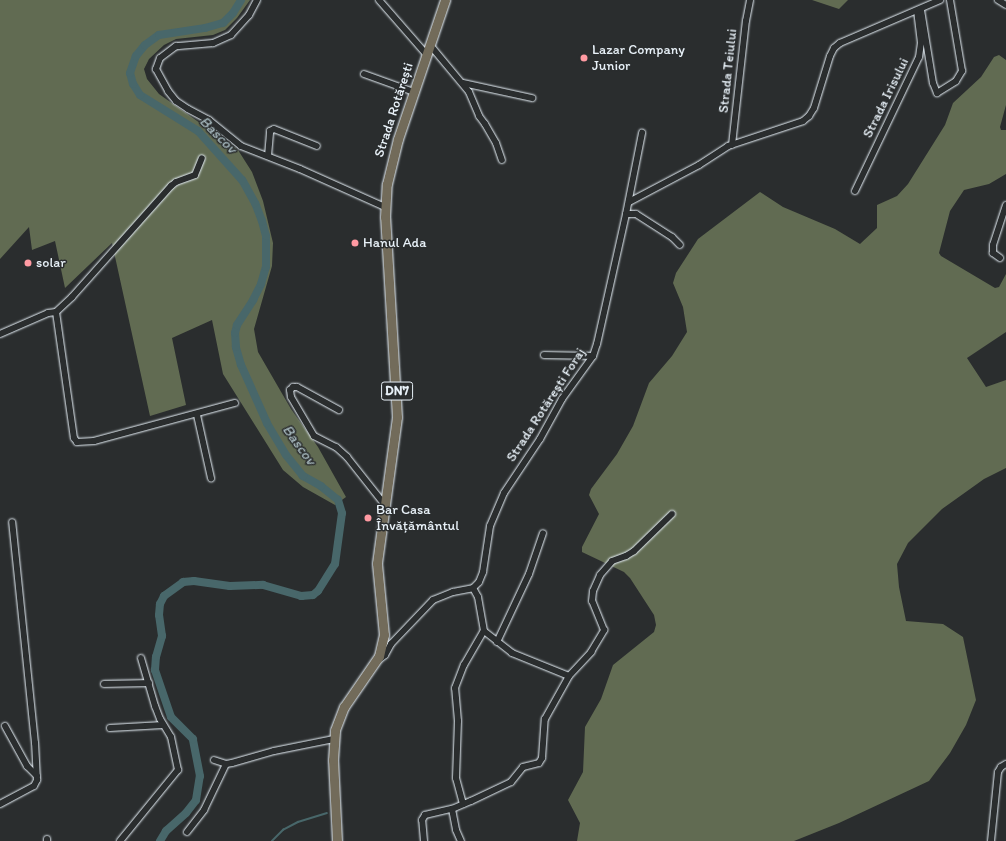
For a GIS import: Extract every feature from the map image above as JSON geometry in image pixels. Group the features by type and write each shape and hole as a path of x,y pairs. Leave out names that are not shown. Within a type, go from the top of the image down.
{"highway":[{"name":"Strada Rotărești","path":"385,506 397,417 386,232 386,207 389,170 445,0"},
{"name":"DN7","path":"337,841 334,739 338,721 344,707 375,664 381,649 384,635 377,571 385,506"}],"street":[{"path":"257,0 249,14 231,35 213,43 176,46 160,58 156,69 168,91 176,101 188,110 209,120 241,146 268,156 386,207"},
{"path":"379,0 427,55"},
{"name":"Strada Teiului","path":"732,145 745,28 750,0"},
{"path":"629,202 732,145 803,121 809,116 814,108 830,56 834,48 840,43 940,0"},
{"path":"918,10 933,83 937,93 956,81 962,71 950,0"},
{"path":"998,0 1006,5"},
{"name":"Strada Irisului","path":"855,191 919,58 921,43 918,10"},
{"path":"430,45 469,92 479,116 496,143 502,160"},
{"path":"364,74 414,92"},
{"path":"463,83 532,98"},
{"path":"268,156 270,131 274,129 317,146"},
{"name":"Strada Rotărești Foraj","path":"473,588 482,577 490,526 504,492 540,439 562,399 585,370 593,356 629,202 642,134"},
{"path":"0,334 48,313 56,312 72,297 171,186 195,175 202,158"},
{"path":"1000,258 993,253 993,245 1006,205"},
{"path":"626,214 636,214 672,237 680,245"},
{"path":"56,312 74,438 77,442 94,441 196,415 235,403"},
{"path":"544,355 593,356"},
{"path":"339,410 297,387 293,387 290,390 291,398 314,436 336,447 347,457 385,506"},
{"path":"196,415 211,478"},
{"path":"424,841 423,817 452,809 511,782 518,770 523,767 539,763 542,758 545,719 569,676 591,652 604,630 592,601 593,591 604,569 612,561 626,556 634,551 672,514"},
{"path":"0,804 34,786 37,776 35,743 12,522"},
{"path":"497,642 529,574 543,533"},
{"path":"375,664 385,655 391,644 433,600 453,592 473,588 478,597 484,631 497,642 524,659 549,667 569,676"},
{"path":"463,804 456,778 458,721 455,688 464,665 484,631"},
{"path":"384,635 391,644"},
{"path":"120,841 178,770 171,737 163,725 155,706 141,658"},
{"path":"104,684 149,683"},
{"path":"110,728 163,725"},
{"path":"5,726 27,766 37,776"},
{"path":"214,760 226,764 274,751 334,739"},
{"path":"186,832 204,810 226,764"},
{"path":"991,841 998,772 1001,766 1006,764"},
{"path":"452,809 456,830 461,841"}],"green space":[{"path":"0,0 250,0 237,18 225,30 213,35 176,39 164,45 149,59 144,69 147,79 159,94 238,150 252,172 263,201 273,243 272,266 254,329 258,352 291,409 318,447 346,497 335,505 303,487 283,470 223,374 212,320 172,338 186,405 150,416 112,243 65,288 55,241 32,250 29,227 0,259"},
{"path":"812,0 848,0 839,9"},
{"path":"999,55 1006,60 1006,105 1000,127 1001,130 1006,130 1006,174 989,184 964,190 950,211 939,253 941,256 995,288 999,287 1006,274 1006,332 967,358 986,387 1006,380 1006,468 984,479 942,509 908,543 897,564 899,587 906,621 943,624 963,637 976,700 966,725 950,753 929,781 839,823 794,841 577,841 580,823 568,800 583,772 585,727 601,699 613,665 654,632 656,625 654,615 630,578 624,572 582,552 582,547 599,514 589,495 591,489 617,454 633,426 649,383 672,356 687,332 683,307 673,283 676,273 698,239 760,192 783,207 835,229 860,244 877,228 877,205 897,196 908,184 945,125 953,103 981,77 994,57"}],"waterway":[{"name":"Bascov","path":"160,841 166,831 186,813 196,800 200,776 193,739 171,717 155,670 156,657 162,636 159,615 160,604 164,596 183,582 194,581 230,586 263,585 301,596 313,595 318,591 335,564 342,513 338,500 321,486 303,476 286,455 267,423 241,365 236,347 235,333 237,325 253,300 261,284 266,267 266,236 255,203 242,180 198,131 140,95 133,84 130,73 136,56 145,45 159,35 205,28 223,23 233,13 241,0"},
{"path":"272,841 283,830 298,822 327,813"}],"place":[{"name":"Lazar Company Junior","path":"584,58"},
{"name":"Hanul Ada","path":"355,243"},
{"name":"solar","path":"28,263"},
{"name":"Bar Casa Învățământul","path":"368,518"}]}
